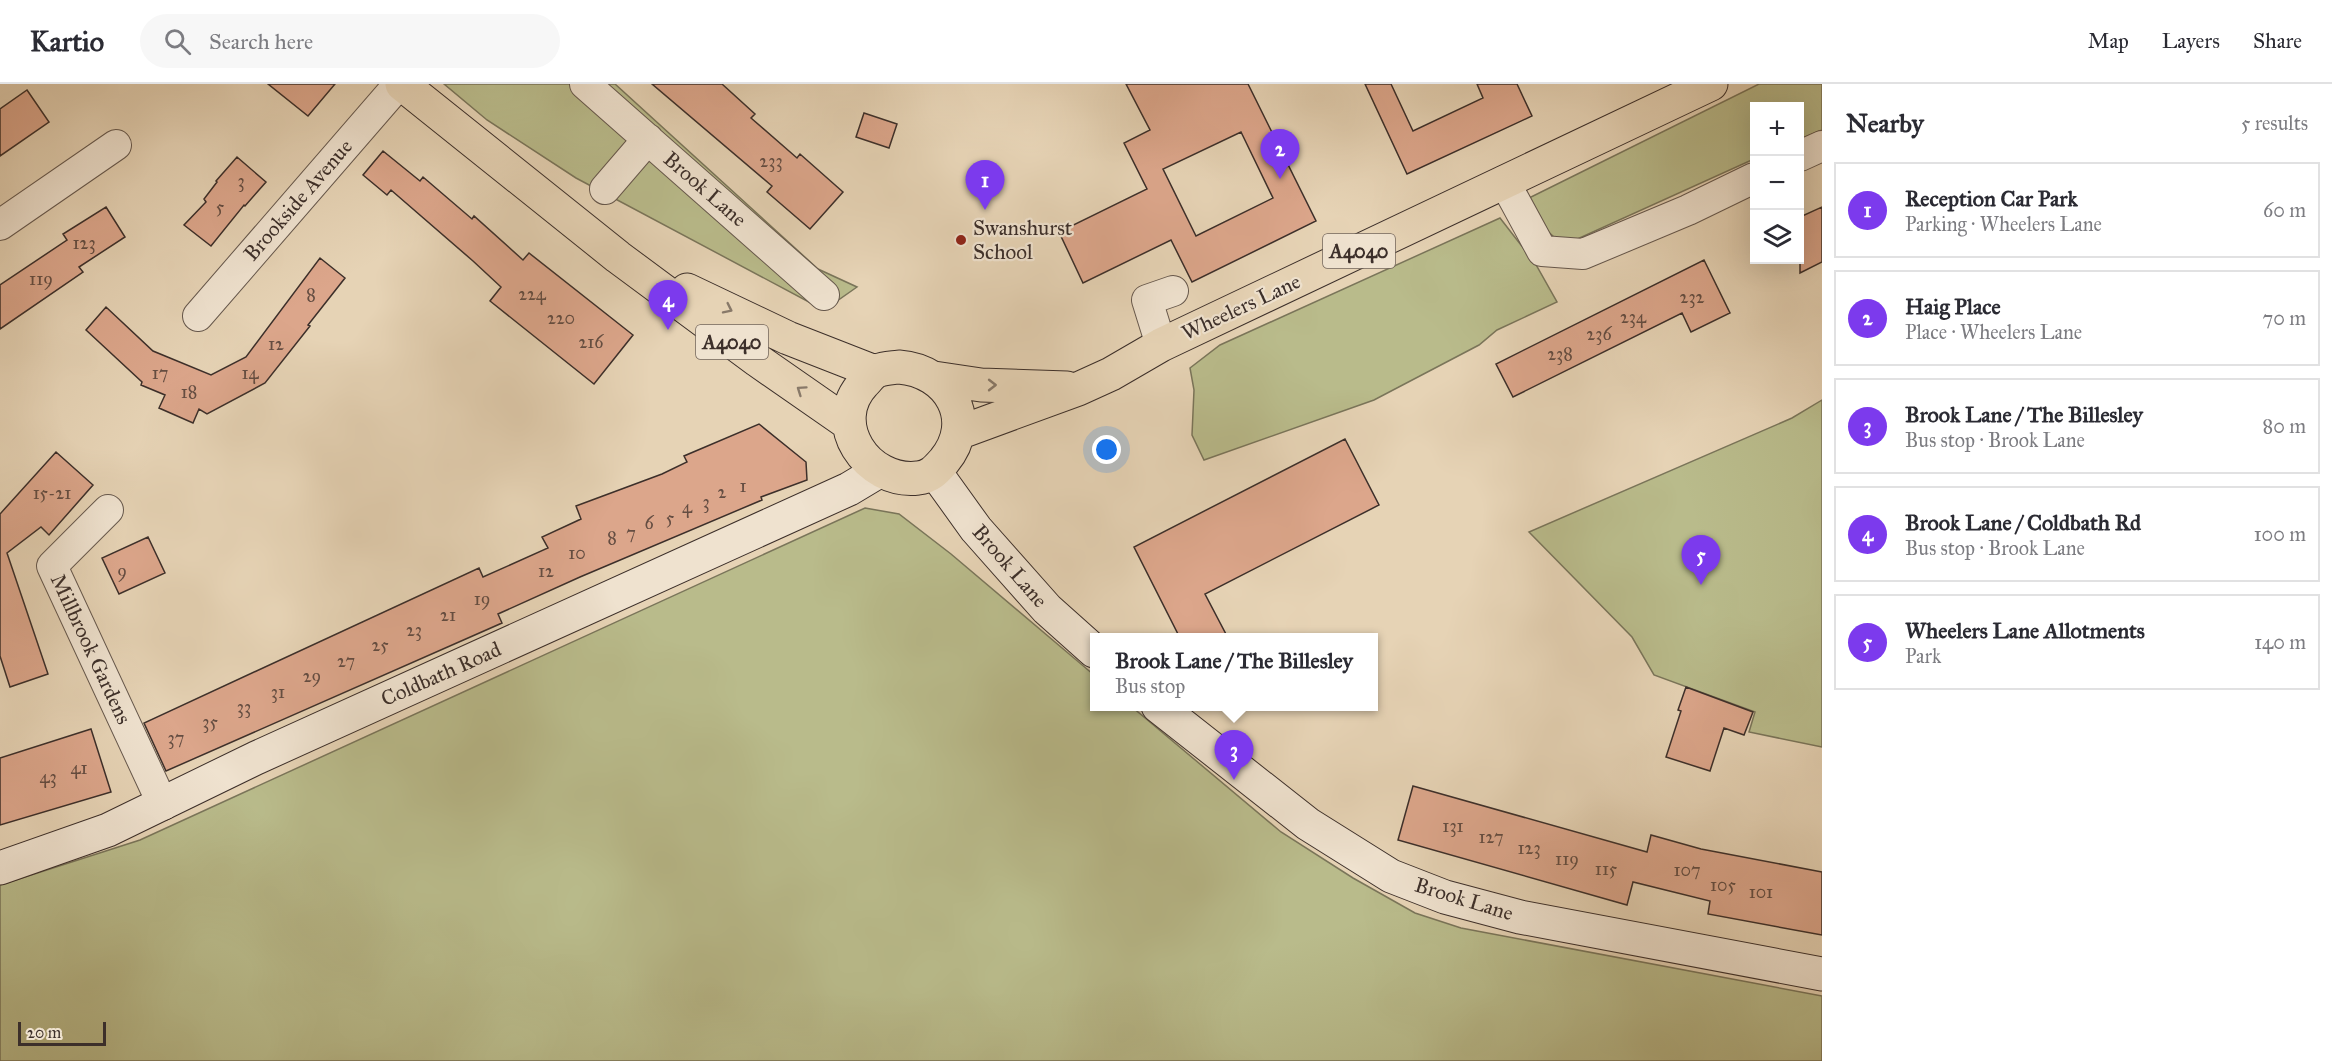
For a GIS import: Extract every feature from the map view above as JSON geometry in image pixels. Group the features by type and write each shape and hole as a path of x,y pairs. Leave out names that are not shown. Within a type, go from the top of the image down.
{"main road":[{"name":"A4040","path":"400,84 618,257 756,360 849,424"},
{"name":"Wheelers Lane","path":"958,433 1078,389 1111,374 1161,345 1711,84"},
{"name":"A4040","path":"618,257 788,338 875,372"},
{"path":"899,367 915,369 934,378 949,390 956,406 958,433 952,452 935,472 920,478 900,478 879,471 862,456 849,424 850,405 860,388 875,372 899,367"},
{"name":"Wheelers Lane","path":"934,378 981,385 1078,389"},
{"name":"Coldbath Road","path":"0,868 108,830 256,758 849,489 879,471"},
{"name":"Brook Lane","path":"935,472 976,529 1047,609 1090,647"},
{"name":"Brook Lane","path":"1164,711 1308,824 1392,876 1445,897 1520,917 1822,974"}],"street":[{"name":"Brookside Avenue","path":"198,316 400,84"},
{"name":"Brook Lane","path":"585,84 824,295"},
{"path":"605,189 648,140"},
{"path":"0,225 116,145"},
{"path":"1804,154 1822,146"},
{"path":"1504,181 1542,251 1583,254 1688,210 1750,180"},
{"path":"1161,345 1147,300 1173,291"},
{"name":"Millbrook Gardens","path":"108,510 52,566 163,805"}],"green space":[{"path":"444,84 615,84 818,269 857,287 824,310 576,178 487,120"},
{"path":"1759,84 1822,84 1822,130 1804,137 1804,102 1750,102 1750,161 1573,241 1554,237 1528,213 1527,199"},
{"path":"1500,218 1535,263 1557,302 1497,330 1479,345 1374,400 1204,460 1192,435 1194,390 1190,368 1220,345"},
{"path":"1822,400 1822,747 1749,732 1755,712 1654,675 1632,637 1529,532 1792,418"},
{"path":"865,508 899,514 951,554 1090,672 1090,711 1137,711 1281,832 1353,878 1415,913 1461,928 1822,996 1822,1061 0,1061 0,885 140,840"}],"building":[{"path":"268,84 335,84 308,116"},
{"path":"652,84 722,84 755,114 751,118 797,158 800,154 843,192 810,229 767,192 772,186"},
{"path":"1126,84 1248,84 1316,221 1192,282 1171,240 1083,283 1059,232 1147,189 1124,143 1150,130","holes":["1241,132 1273,198 1196,236 1163,169"]},
{"path":"1365,84 1391,84 1413,131 1483,98 1477,84 1517,84 1532,116 1407,174"},
{"path":"27,90 49,122 0,156 0,109"},
{"path":"864,113 897,124 889,148 856,137"},
{"path":"383,151 420,181 423,177 472,219 474,216 523,260 529,253 633,335 594,384 490,301 501,287 473,261 391,190 387,195 363,175"},
{"path":"237,157 266,182 211,246 184,225 206,202 204,199 216,181"},
{"path":"106,207 125,237 79,267 83,272 0,329 0,285 67,240 63,234"},
{"path":"1822,207 1822,262 1800,273 1800,264 1804,264 1804,215"},
{"path":"320,258 345,278 308,325 310,326 265,383 207,414 199,409 193,423 159,408 165,395 141,385 142,382 86,330 106,307 153,351 211,375 246,357"},
{"path":"1704,260 1730,313 1691,332 1682,313 1513,397 1496,364"},
{"path":"759,424 806,462 807,480 761,497 762,500 498,614 502,623 166,771 144,723 479,568 483,577 548,548 542,537 581,519 576,506 662,474 687,462 684,456"},
{"path":"1345,439 1379,505 1205,594 1225,633 1177,633 1134,547"},
{"path":"56,452 93,485 49,535 41,527 7,553 48,674 10,687 0,656 0,514"},
{"path":"148,537 165,573 119,594 102,558"},
{"path":"1686,687 1753,712 1744,735 1724,728 1710,771 1666,757"},
{"path":"91,729 111,792 0,825 0,758"},
{"path":"1413,786 1647,852 1651,835 1701,849 1822,872 1822,935 1708,914 1710,901 1633,882 1627,905 1398,840"}],"place":[{"name":"Haig Place","path":"1280,179"},
{"name":"Reception Car Park","path":"985,210"},
{"name":"Swanshurst School","path":"961,240"},
{"name":"Brook Lane / Coldbath Rd","path":"668,330"},
{"name":"Wheelers Lane Allotments","path":"1701,585"},
{"name":"Brook Lane / The Billesley","path":"1234,780"}]}
